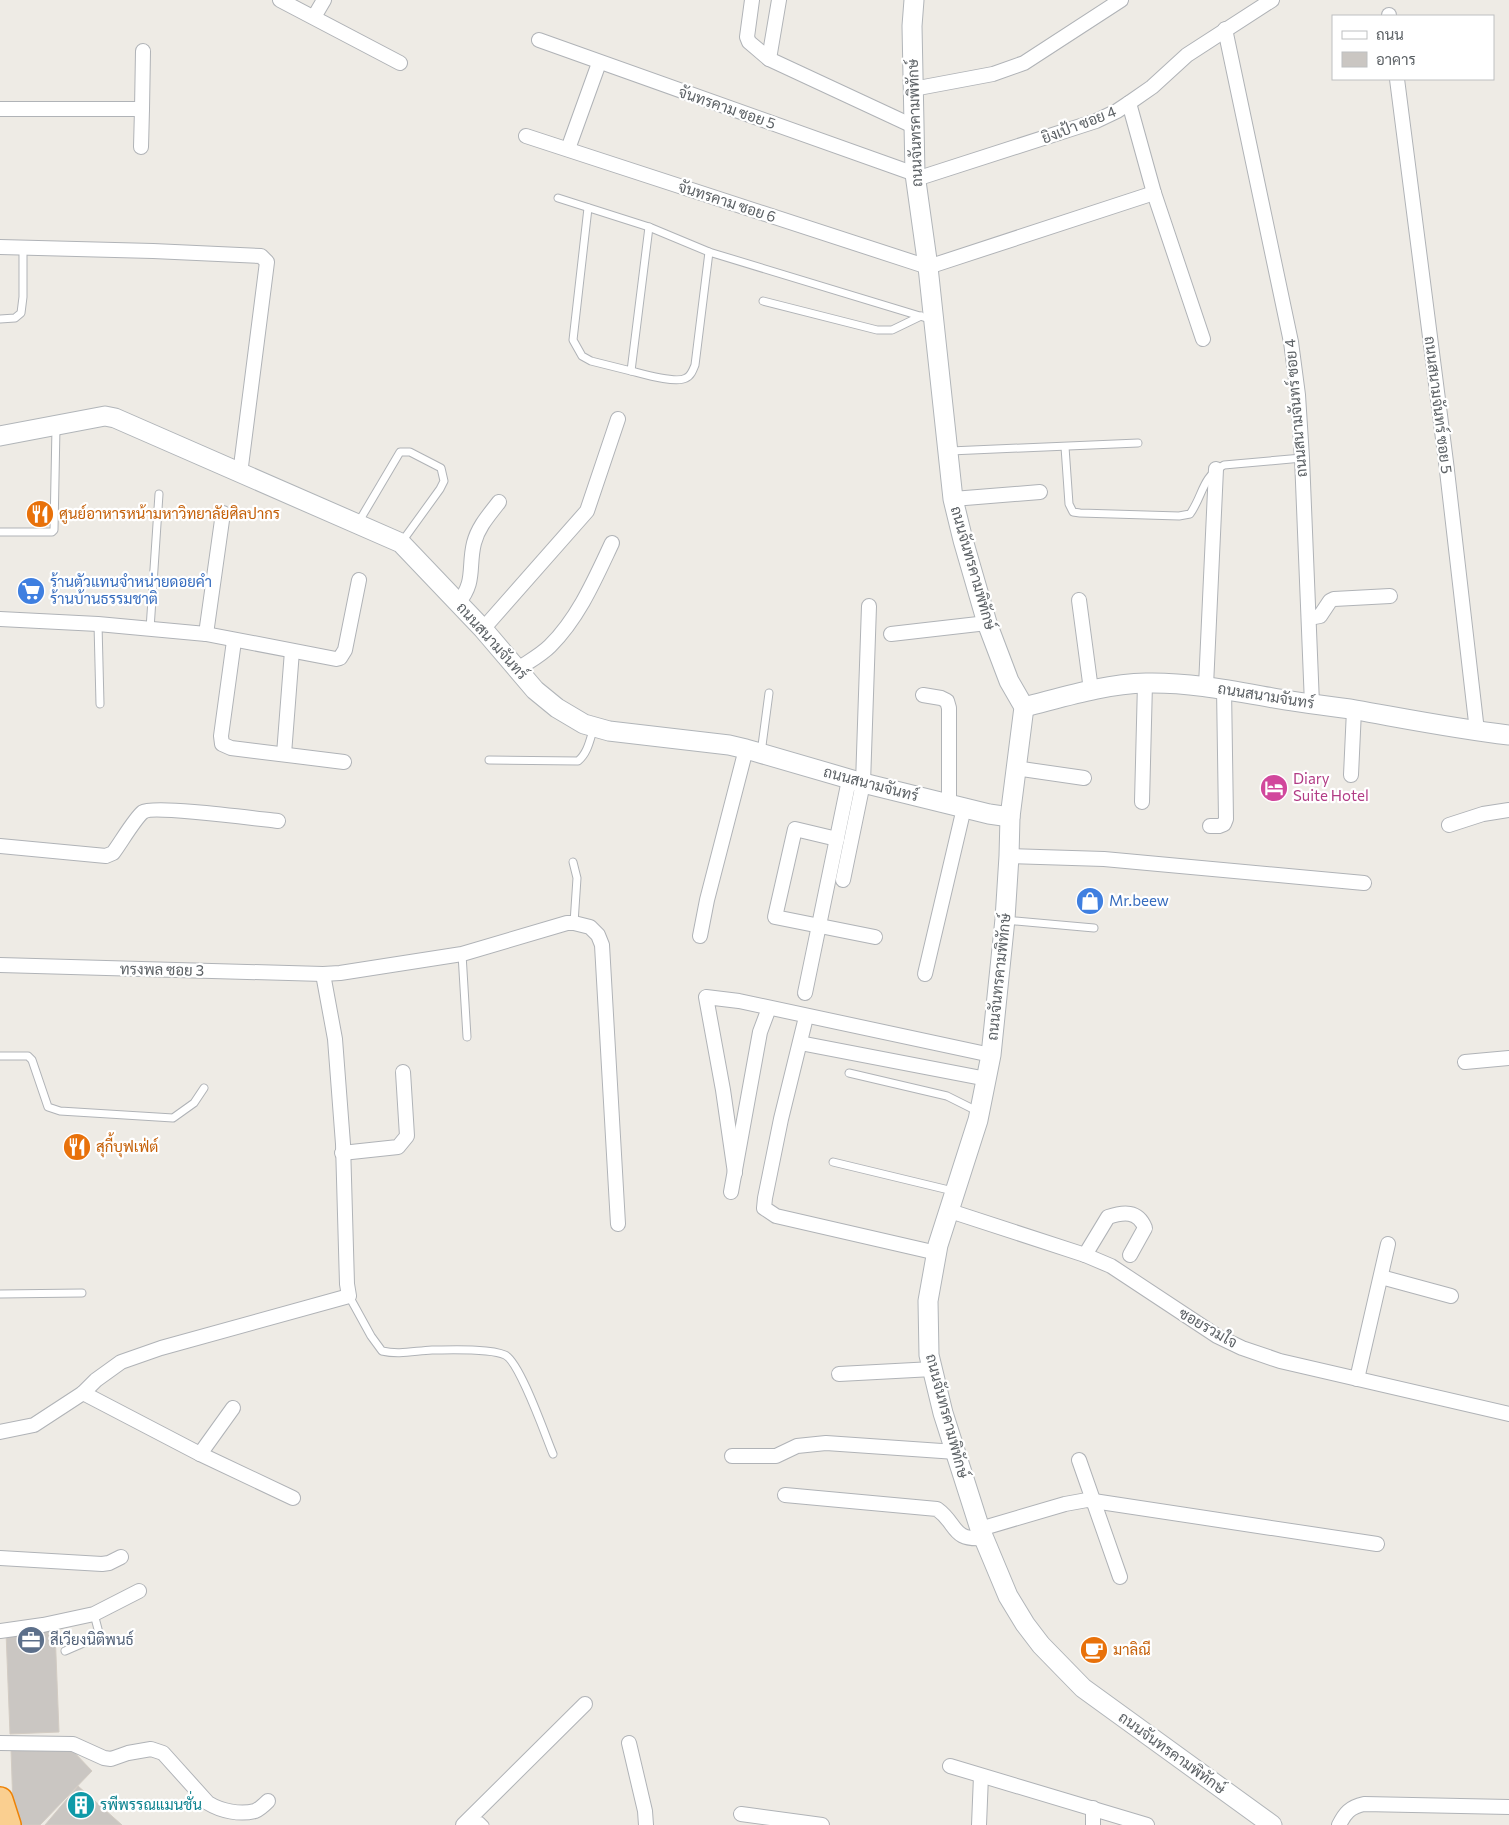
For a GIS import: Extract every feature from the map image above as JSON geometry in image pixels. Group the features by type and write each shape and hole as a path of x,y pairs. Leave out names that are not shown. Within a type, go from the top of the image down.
{"highway":[{"path":"0,1800 8,1825"}],"street":[{"path":"280,0 400,63"},
{"path":"314,18 324,0"},
{"path":"752,0 749,42 770,59 913,126"},
{"path":"770,59 779,0"},
{"name":"ถนนจันทรคามพิทักษ์","path":"913,0 915,176 928,267 928,318 953,499 987,623 1009,681 1024,707 1010,817 1005,920 991,1055 980,1112 937,1253 928,1301 929,1355 943,1413 982,1533 1008,1596 1025,1624 1041,1645 1082,1688 1272,1825"},
{"path":"913,88 993,74 1024,63 1121,0"},
{"name":"ยิงเป้า ซอย 4","path":"915,176 1096,121 1117,111 1152,87 1187,55 1272,0"},
{"name":"ถนนสนามจันทร์ ซอย 4","path":"1226,29 1291,342 1298,395 1312,704"},
{"name":"จันทรคาม ซอย 5","path":"539,40 915,176"},
{"path":"141,147 143,51"},
{"path":"568,150 599,63"},
{"name":"ถนนสนามจันทร์ ซอย 5","path":"1397,80 1446,462 1477,731"},
{"path":"1129,103 1154,192 1203,339"},
{"path":"0,109 142,109"},
{"name":"จันทรคาม ซอย 6","path":"526,136 928,267"},
{"path":"928,267 1154,192"},
{"path":"0,247 261,256 267,262 240,474"},
{"name":"ถนนสนามจันทร์","path":"0,436 56,427 105,416 115,418 401,543 483,629 535,690 557,708 584,724 609,731 729,745 856,782 1010,817"},
{"path":"483,629 587,512 618,419"},
{"path":"1210,826 1224,824 1226,819 1215,687 1216,470"},
{"path":"953,499 1040,492"},
{"path":"458,603 467,593 470,585 474,543 478,530 499,502"},
{"path":"206,634 222,513"},
{"path":"518,669 550,646 576,614 592,587 612,543"},
{"path":"0,619 98,624 206,634 336,659 340,658 345,650 359,580"},
{"path":"1309,618 1320,616 1330,601 1334,599 1390,596"},
{"path":"1079,600 1091,690"},
{"path":"843,880 856,782 869,606"},
{"path":"890,634 987,623"},
{"path":"234,640 220,740 231,748 344,762"},
{"path":"284,754 292,651"},
{"path":"1142,802 1145,683"},
{"name":"ถนนสนามจันทร์","path":"1024,707 1091,690 1145,683 1178,683 1215,687 1428,724 1509,735"},
{"path":"923,695 947,701 957,806 925,974"},
{"path":"1351,775 1354,710"},
{"path":"700,936 710,884 753,751"},
{"path":"1015,768 1084,778"},
{"path":"805,993 837,839 856,782"},
{"path":"0,846 106,856 113,853 141,813 149,810 178,810 278,821"},
{"path":"1449,825 1482,814 1509,810"},
{"path":"837,839 795,829 775,917 875,937"},
{"path":"1009,856 1114,860 1364,883"},
{"name":"ทรงพล ซอย 3","path":"0,965 323,974 462,954 567,923 574,923"},
{"path":"574,923 590,927 598,935 602,945 618,1224"},
{"path":"0,1432 34,1425 83,1394 96,1380 121,1362 161,1348 349,1296 347,1284 343,1144 335,1039 323,974"},
{"path":"735,1173 723,1090 706,997 769,1008 991,1055"},
{"path":"731,1192 760,1032 769,1008"},
{"path":"806,1016 780,1119 764,1208 776,1216 937,1253"},
{"path":"800,1043 987,1079"},
{"path":"1465,1062 1509,1058"},
{"path":"342,1153 398,1147 402,1144 407,1136 403,1072"},
{"name":"ซอยรวมใจ","path":"950,1211 1110,1266 1217,1336 1242,1348 1280,1361 1509,1414"},
{"path":"1085,1256 1108,1217 1119,1214 1132,1214 1142,1220 1145,1228 1130,1255"},
{"path":"1357,1379 1388,1244"},
{"path":"1381,1277 1451,1296"},
{"path":"839,1374 933,1369"},
{"path":"83,1394 200,1454 293,1498"},
{"path":"200,1454 233,1408"},
{"path":"732,1456 776,1456 797,1446 826,1443 956,1452"},
{"path":"1079,1460 1120,1577"},
{"path":"785,1495 937,1509 946,1516 962,1537 970,1539 1065,1504 1087,1500 1377,1544"},
{"path":"0,1558 102,1564 121,1557"},
{"path":"0,1631 43,1625 94,1614 138,1592"},
{"path":"463,1825 585,1704"},
{"path":"0,1743 74,1744 104,1758 112,1759 128,1752 151,1749 163,1752 208,1803 217,1808 235,1812 256,1810 268,1801"},
{"path":"629,1743 645,1811 646,1825"},
{"path":"950,1766 1147,1825"},
{"path":"979,1825 981,1776"},
{"path":"1339,1825 1348,1810 1364,1804 1509,1807"},
{"path":"1093,1808 1093,1825"},
{"path":"741,1814 822,1825"}],"lane":[{"path":"558,198 649,227 709,252 928,318"},
{"path":"588,208 573,340 582,356 592,362 677,380 690,376 695,365 709,252"},
{"path":"631,371 649,227"},
{"path":"0,319 15,318 20,313 23,297 23,248"},
{"path":"763,301 877,330 892,330 928,318"},
{"path":"0,532 52,532 56,528 56,427"},
{"path":"947,451 1138,443"},
{"path":"1065,447 1069,504 1072,512 1080,513 1179,516 1190,514 1195,507 1207,478 1224,465 1302,458"},
{"path":"358,524 400,452 410,452 441,468 444,481 401,543"},
{"path":"150,629 159,494"},
{"path":"98,624 100,704"},
{"path":"753,751 769,693"},
{"path":"488,760 578,761 583,757 595,727"},
{"path":"573,862 577,878 574,923"},
{"path":"1005,920 1094,928"},
{"path":"462,954 466,1037"},
{"path":"0,1056 28,1056 35,1067 48,1107 60,1111 174,1118 194,1103 204,1088"},
{"path":"849,1072 947,1096 980,1112"},
{"path":"834,1162 956,1191"},
{"path":"0,1294 82,1293"},
{"path":"349,1296 371,1336 382,1351 395,1354 431,1350 491,1351 506,1355 517,1367 553,1454"},
{"path":"65,1651 95,1638 98,1633 94,1614"},
{"path":"476,1825 481,1821 486,1825"}],"building":[{"path":"55,1630 59,1732 10,1734 6,1632"},
{"path":"11,1750 72,1750 92,1771 40,1825 21,1825 13,1807"},
{"name":"รพีพรรณแมนชั่น","path":"78,1786 122,1825 45,1825"}],"place":[{"name":"ศูนย์อาหารหน้ามหาวิทยาลัยศิลปากร","path":"40,514"},
{"name":"ร้านตัวแทนจำหน่ายดอยคำ ร้านบ้านธรรมชาติ","path":"31,591"},
{"name":"Diary Suite Hotel","path":"1274,788"},
{"name":"Mr.beew","path":"1090,901"},
{"name":"สุกี้บุฟเฟ่ต์","path":"77,1147"},
{"name":"สีเวียงนิติพนธ์","path":"31,1640"},
{"name":"มาลิณี","path":"1094,1650"},
{"name":"รพีพรรณแมนชั่น","path":"81,1805"}]}
